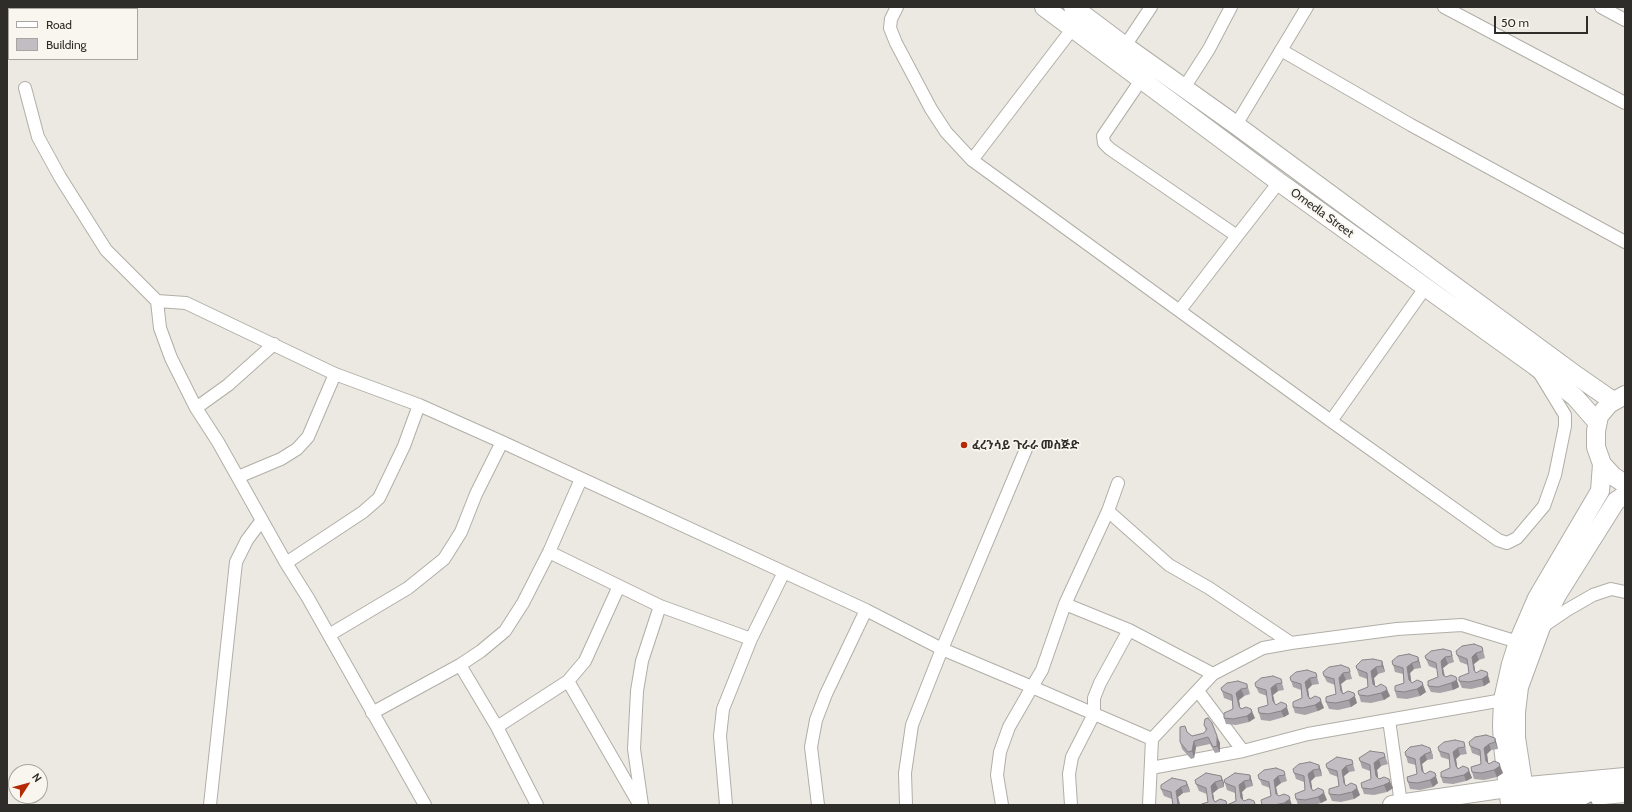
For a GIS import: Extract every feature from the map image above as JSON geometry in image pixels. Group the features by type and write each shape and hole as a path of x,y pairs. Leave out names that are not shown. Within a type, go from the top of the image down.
{"main road":[{"name":"Omedla Street","path":"1044,7 1279,182 1535,366 1575,397 1597,422"},
{"name":"Omedla Street","path":"1073,7 1571,372 1619,398"},
{"path":"1619,398 1599,416 1597,422 1596,447 1602,464 1612,476 1625,484"},
{"path":"1513,797 1503,746 1503,700 1510,664 1537,598 1600,491 1602,464"},
{"path":"1513,797 1516,712 1519,687 1541,627 1557,595 1616,501 1625,496"},
{"path":"1513,797 1625,777"},
{"path":"1396,804 1513,797 1616,797"}],"street":[{"path":"897,7 891,19 890,28 896,43 931,109 946,132 972,160 1331,421 1498,540 1507,543 1517,538 1544,506 1555,475 1566,426 1565,414 1535,366"},
{"path":"1125,46 1151,7"},
{"path":"1184,88 1209,49 1231,7"},
{"path":"1236,125 1307,7"},
{"path":"1444,7 1625,102"},
{"path":"1601,7 1625,20"},
{"path":"972,160 1073,28"},
{"path":"1281,50 1411,125 1625,242"},
{"path":"1141,80 1103,136 1104,143 1110,150 1237,236"},
{"path":"26,88 38,137 106,250 157,301 160,328 171,358 196,408 238,477 425,805"},
{"path":"1180,310 1279,182"},
{"path":"1331,421 1425,288"},
{"path":"157,301 186,303 335,374 419,405 866,610 942,649 1152,739"},
{"path":"196,408 228,385 274,344"},
{"path":"238,477 281,459 297,448 308,437 335,374"},
{"path":"286,563 363,512 379,498 404,446 419,405"},
{"path":"329,635 408,588 444,560 461,532 476,494 502,442"},
{"path":"906,805 905,773 912,725 942,649 1026,449"},
{"path":"372,713 460,665 481,651 505,631 524,603 549,552 581,479"},
{"path":"1002,805 997,775 1000,752 1009,727 1042,670 1065,604 1108,511 1118,483"},
{"path":"1108,511 1169,565 1209,588 1291,644"},
{"path":"210,805 236,562 247,540 262,520"},
{"path":"549,552 660,606 751,639"},
{"path":"726,805 720,736 723,710 751,639 784,572"},
{"path":"497,727 568,681 585,661 619,586"},
{"path":"1541,627 1594,595 1611,589 1625,592"},
{"path":"1065,604 1129,630 1213,674"},
{"path":"640,805 634,749 637,691 642,661 660,606"},
{"path":"818,805 811,748 816,720 826,694 866,610"},
{"path":"1149,805 1152,739 1213,674 1262,648 1397,629 1462,625 1518,642"},
{"path":"1071,805 1069,774 1072,757 1094,714 1094,698 1100,683 1129,630"},
{"path":"460,665 497,727 538,805"},
{"path":"568,681 640,805"},
{"path":"1198,691 1243,751"},
{"path":"1151,768 1243,751 1308,734 1503,700"},
{"path":"1389,720 1396,804"}],"building":[{"path":"1474,644 1482,647 1483,651 1476,653 1472,657 1474,670 1476,673 1481,670 1487,672 1488,675 1482,679 1469,682 1459,681 1459,677 1469,673 1467,659 1457,655 1456,651 1462,646"},
{"path":"1443,649 1451,651 1452,656 1445,657 1441,661 1443,675 1446,677 1451,675 1456,677 1457,680 1438,687 1428,686 1428,681 1438,677 1436,663 1426,659 1425,656 1431,651"},
{"path":"1409,654 1418,657 1418,661 1407,667 1409,680 1412,683 1417,680 1422,682 1423,685 1417,689 1404,692 1395,691 1395,686 1404,683 1403,668 1393,665 1392,661 1398,656"},
{"path":"1373,659 1382,661 1382,666 1376,667 1371,671 1373,684 1376,687 1381,684 1386,687 1387,690 1368,696 1359,695 1358,691 1368,687 1367,673 1357,669 1356,666 1362,660"},
{"path":"1341,665 1349,668 1350,672 1343,673 1339,678 1341,691 1343,694 1348,691 1354,693 1355,696 1349,700 1336,703 1326,702 1326,697 1336,694 1334,679 1324,676 1323,672 1329,667"},
{"path":"1307,670 1316,673 1317,677 1310,678 1305,682 1308,696 1310,699 1315,696 1320,698 1321,701 1315,705 1302,708 1293,707 1293,702 1302,698 1301,684 1291,681 1290,677 1296,672"},
{"path":"1273,676 1281,679 1282,683 1276,684 1271,688 1273,701 1276,705 1281,702 1286,704 1287,707 1281,711 1268,714 1259,713 1258,708 1268,705 1266,690 1256,687 1255,683 1261,678"},
{"path":"1238,681 1247,684 1247,688 1241,689 1236,693 1239,706 1241,709 1246,707 1251,709 1252,712 1247,716 1233,719 1224,718 1224,713 1233,709 1232,695 1222,691 1221,688 1227,683"},
{"path":"1208,718 1212,723 1217,736 1217,746 1213,747 1208,737 1194,741 1192,751 1188,752 1180,742 1180,727 1185,726 1187,732 1192,736 1204,733 1207,729 1204,725 1205,719"},
{"path":"1486,735 1495,738 1495,742 1484,748 1486,761 1489,764 1494,761 1499,763 1500,766 1494,770 1481,773 1472,772 1471,767 1481,764 1480,750 1470,746 1469,742 1475,737"},
{"path":"1455,740 1464,742 1465,747 1458,748 1453,752 1456,766 1458,769 1463,766 1468,768 1469,771 1464,775 1450,778 1441,777 1441,772 1450,768 1449,754 1439,751 1438,747 1444,742"},
{"path":"1422,745 1430,748 1431,752 1420,758 1422,771 1425,774 1430,771 1435,773 1436,776 1430,780 1417,783 1408,782 1407,777 1417,774 1415,759 1406,756 1405,752 1410,747"},
{"path":"1370,751 1384,753 1385,757 1374,763 1376,776 1379,779 1384,777 1389,779 1390,782 1371,789 1362,788 1361,783 1371,779 1370,765 1360,761 1359,758"},
{"path":"1337,757 1352,760 1353,764 1346,766 1342,770 1344,783 1346,786 1351,783 1356,785 1357,788 1352,792 1339,795 1329,794 1329,789 1339,786 1337,771 1327,768 1326,764"},
{"path":"1310,762 1319,765 1319,769 1313,770 1308,774 1311,788 1313,791 1318,788 1323,790 1324,793 1318,797 1305,800 1296,799 1295,794 1305,790 1304,776 1294,773 1293,769 1299,764"},
{"path":"1276,768 1284,771 1285,775 1278,776 1274,780 1276,794 1279,796 1284,794 1289,796 1290,799 1284,803 1262,805 1261,800 1271,796 1269,782 1259,779 1258,775 1264,770"},
{"path":"1206,773 1221,776 1222,780 1215,782 1211,786 1213,799 1215,802 1220,799 1226,801 1227,805 1199,805 1208,802 1206,788 1196,784 1195,780"},
{"path":"1235,773 1250,775 1250,780 1244,781 1239,785 1241,798 1244,801 1249,799 1254,801 1255,804 1227,805 1236,801 1235,787 1225,783 1224,780"},
{"path":"1172,778 1186,781 1187,785 1176,791 1179,805 1173,805 1171,792 1161,789 1161,785"},
{"path":"1591,802 1593,805 1585,805"}],"place":[{"name":"ፈረንሳይ ጉራራ መስጅድ","path":"964,445"}]}
